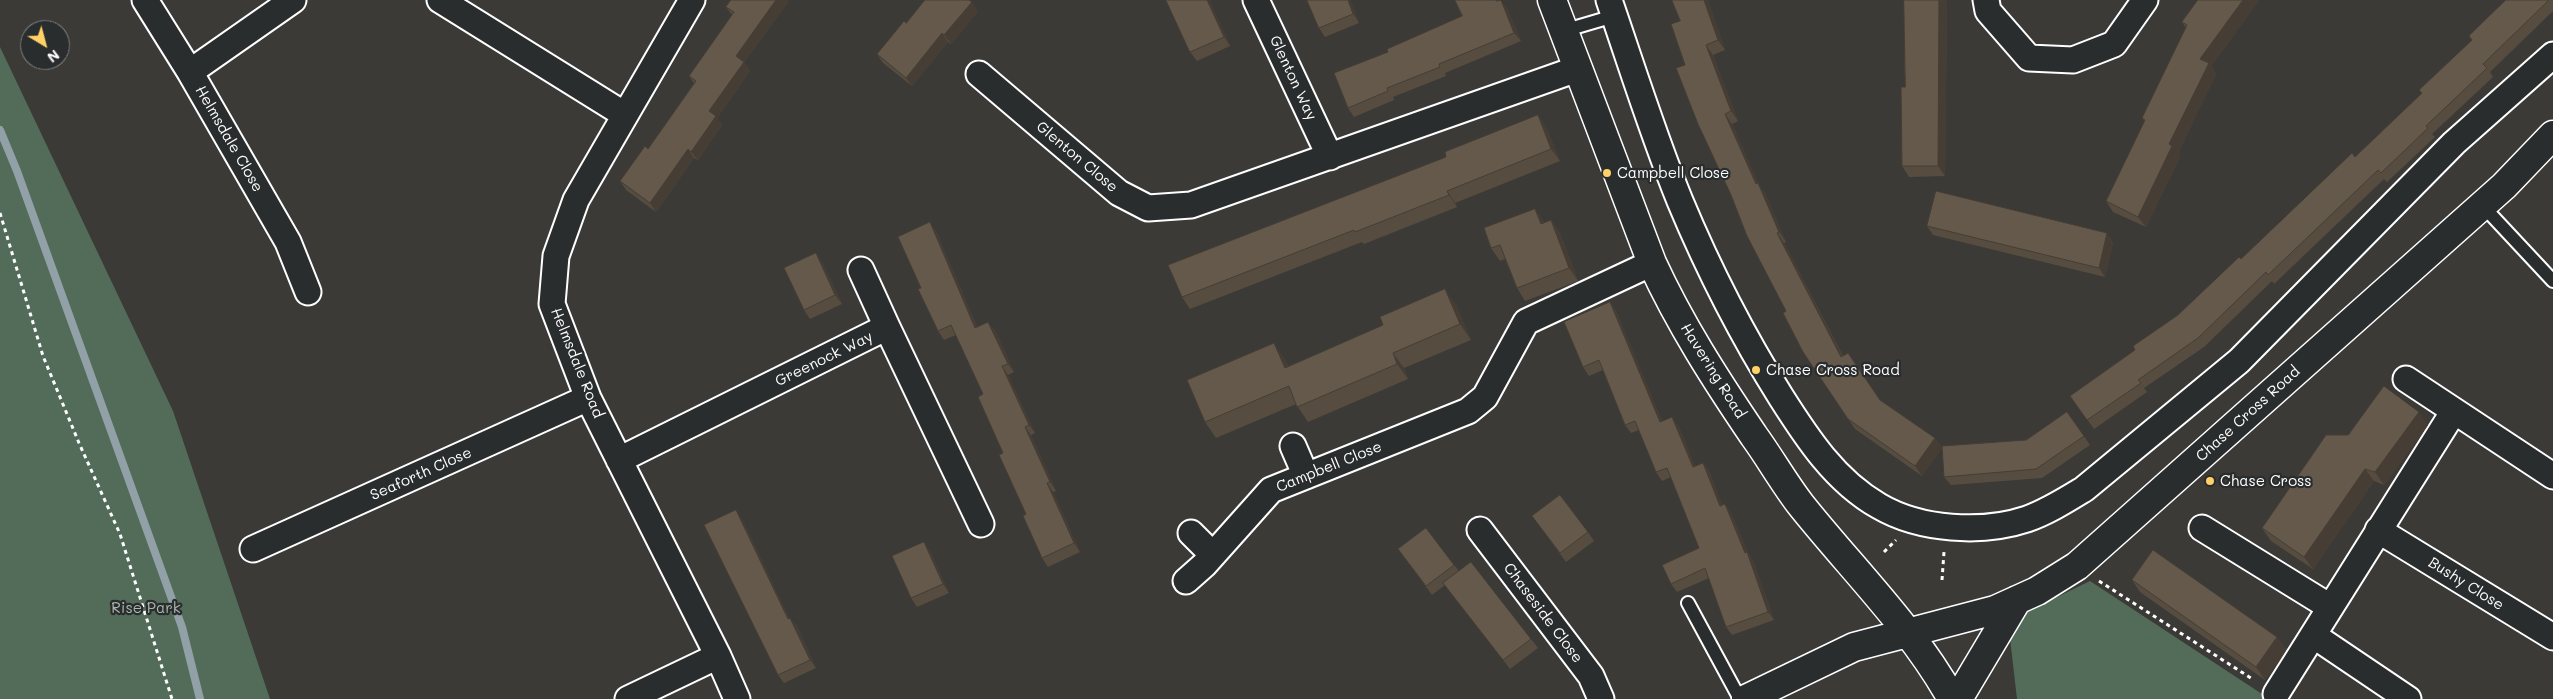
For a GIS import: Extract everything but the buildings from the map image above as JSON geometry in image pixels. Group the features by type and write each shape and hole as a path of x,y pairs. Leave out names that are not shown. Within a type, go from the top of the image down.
{"main road":[{"name":"Havering Road","path":"1552,0 1652,263 1710,371 1800,504 1907,632 1937,671 1952,699"},
{"name":"Chase Cross Road","path":"1746,699 1854,647 1995,610 2037,591 2076,566 2482,205 2553,135"},
{"path":"1958,699 2016,600"}],"street":[{"path":"146,0 190,72"},
{"name":"Helmsdale Close","path":"294,0 190,72 288,242 308,292"},
{"path":"440,0 625,115"},
{"name":"Helmsdale Road","path":"692,0 576,200 556,256 552,304 588,398 718,656 737,699"},
{"name":"Glenton Way","path":"1256,0 1330,157"},
{"path":"1986,0 1988,11 2029,58 2073,60 2114,44 2144,0"},
{"path":"1612,8 1680,200 1747,343 1809,442 1844,480 1879,506 1907,518 1946,526 1989,527 2027,519 2057,505 2084,489 2239,361 2454,143 2548,69"},
{"name":"Glenton Close","path":"978,74 1119,194 1148,208 1191,205 1577,69"},
{"name":"Campbell Close","path":"1186,581 1271,490 1468,411 1484,397 1526,322 1652,263"},
{"path":"861,270 887,327"},
{"name":"Greenock Way","path":"619,460 887,327 981,524"},
{"path":"2406,379 2553,476"},
{"name":"Seaforth Close","path":"253,549 588,398"},
{"path":"2276,694 2454,411"},
{"path":"1293,446 1306,476"},
{"path":"2202,528 2330,607"},
{"name":"Chaseside Close","path":"1480,530 1591,676 1601,699"},
{"name":"Bushy Close","path":"2378,530 2553,637"},
{"path":"1191,533 1212,555"},
{"path":"2312,635 2408,699"},
{"path":"628,699 718,656"}],"lane":[{"path":"1563,30 1612,8"},
{"path":"2482,205 2553,280"},
{"path":"1688,603 1740,699"}],"path":[{"path":"0,213 44,356 120,534 172,699"},
{"path":"2076,566 2276,694"}],"green space":[{"name":"Rise Park","path":"0,47 173,411 270,699 0,699"},
{"path":"2090,581 2265,696 2265,699 2017,699 2008,621"}],"waterway":[{"path":"0,130 17,171 182,627 200,699"}],"place":[{"name":"Campbell Close","path":"1607,173"},
{"name":"Chase Cross Road","path":"1756,370"},
{"name":"Chase Cross","path":"2210,481"}]}
